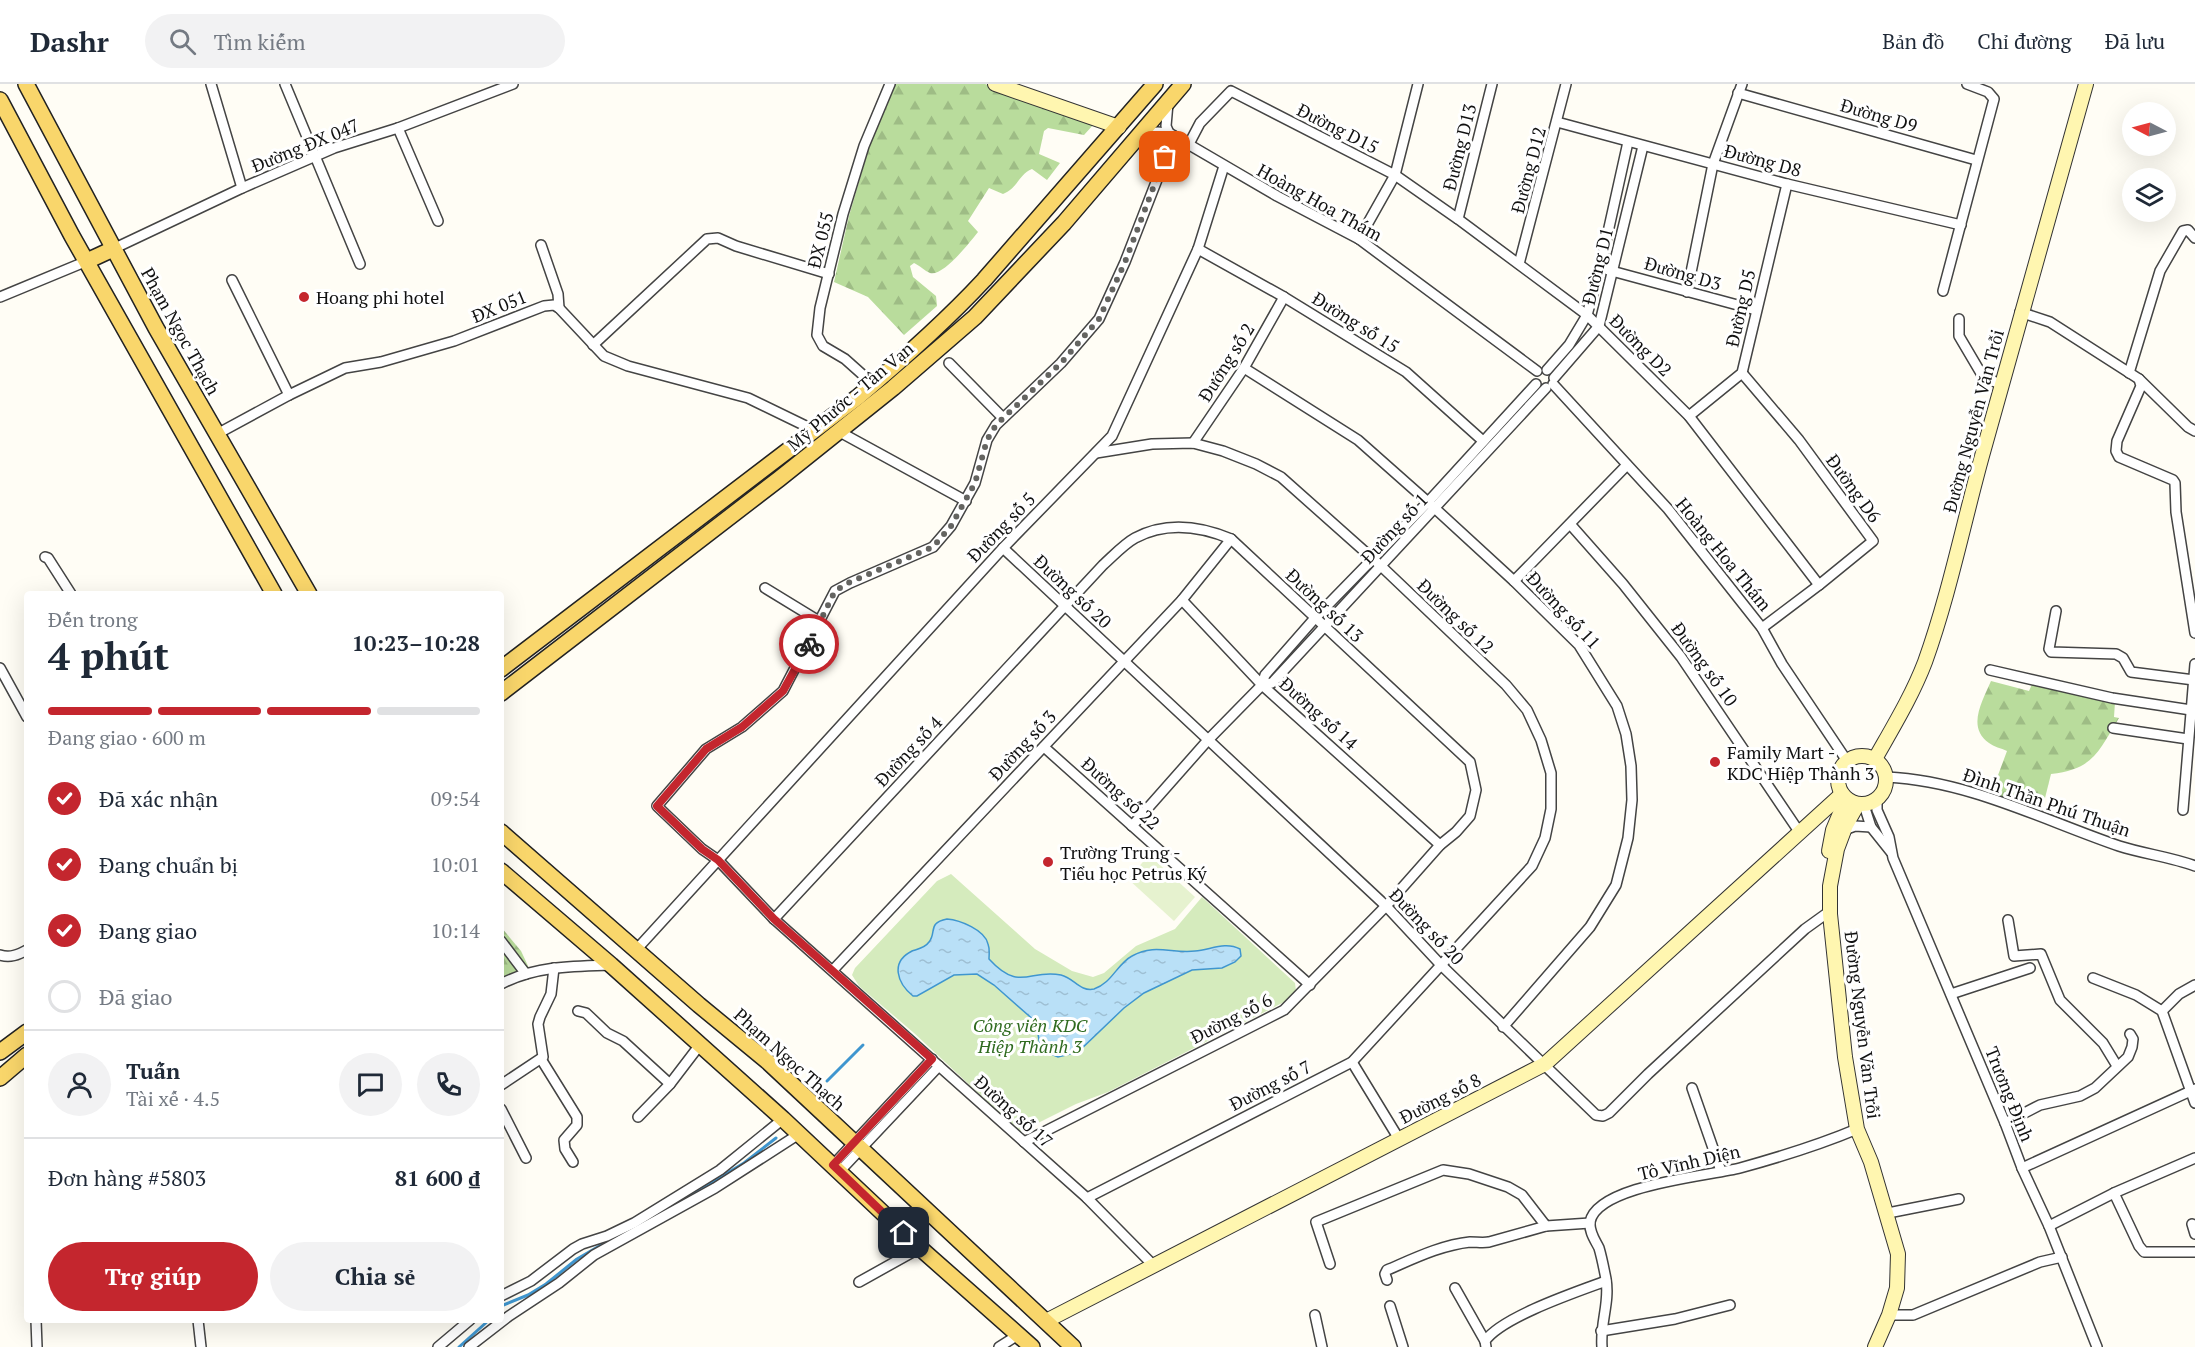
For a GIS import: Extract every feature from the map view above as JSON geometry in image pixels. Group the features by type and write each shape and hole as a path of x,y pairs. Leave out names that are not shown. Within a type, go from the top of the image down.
{"main road":[{"name":"Phạm Ngọc Thạch","path":"26,84 113,249 307,591"},
{"name":"Mỹ Phước - Tân Vạn","path":"504,667 873,384 940,325 984,280 1155,84"},
{"name":"Mỹ Phước - Tân Vạn","path":"504,691 779,479 893,388 996,296 1064,223 1183,84"},
{"path":"0,100 87,261 272,591"},
{"path":"87,261 113,249"},
{"name":"Phạm Ngọc Thạch","path":"504,835 699,1005 768,1061 1073,1347"},
{"path":"504,874 611,965 783,1119 920,1248 1032,1347"},
{"path":"0,1052 24,1034"},
{"path":"0,1077 24,1057"}],"street":[{"path":"211,84 242,188"},
{"path":"285,84 360,264"},
{"name":"Đường ĐX 047","path":"113,249 242,188 334,148 398,128 513,84"},
{"name":"ĐX 055","path":"873,384 845,359 823,346 817,335 820,308 843,214 864,146 890,84"},
{"path":"995,84 1119,127"},
{"path":"1359,239 1395,175 1418,84"},
{"name":"Đường D13","path":"1458,219 1492,84"},
{"name":"Đường D12","path":"1520,264 1566,84"},
{"path":"1943,291 1994,99 1988,92 1967,84"},
{"name":"Đường Nguyễn Văn Trỗi","path":"1875,759 1903,710 1924,662 1952,577 1966,515 2020,312 2085,84"},
{"path":"1687,292 1713,164 1740,88"},
{"name":"Đường D9","path":"1740,88 1976,160"},
{"name":"Đường D15","path":"1189,144 1200,123 1231,92 1395,175"},
{"path":"765,588 819,621 835,591 850,582 933,547 951,526 975,483 987,440 996,425 1061,363 1099,319 1125,262 1171,134 1166,122 1168,101"},
{"name":"Đường D8","path":"1557,122 1787,184 1961,225"},
{"path":"398,128 438,221"},
{"path":"1136,138 1157,132 1171,134"},
{"name":"Hoàng Hoa Thám","path":"1171,134 1277,196 1359,239 1542,370"},
{"name":"Đường D1","path":"1542,370 1569,345 1587,315 1600,268 1628,142"},
{"name":"Đường D1","path":"1551,383 1599,326 1643,146"},
{"name":"Đường số 5","path":"636,950 1003,548 1112,436 1198,249 1224,166"},
{"name":"Đường D2","path":"1395,175 1520,264 1599,326 1689,416 1819,585"},
{"name":"Đường D5","path":"1689,416 1742,373 1787,184"},
{"path":"1617,195 1630,197"},
{"path":"2129,373 2160,271 2183,231 2187,230 2195,238"},
{"path":"593,345 707,239 718,238 736,246 829,274"},
{"path":"541,245 558,294 559,308 604,356 628,366 748,398 814,430"},
{"name":"Đường số 15","path":"1198,249 1284,297 1406,372 1483,441"},
{"path":"0,297 87,261"},
{"name":"Đường D3","path":"1600,268 1756,310"},
{"path":"232,280 289,395"},
{"name":"Đướng số 2","path":"1193,443 1244,368 1284,297"},
{"name":"ĐX 051","path":"217,434 345,368 381,362 454,341 544,306 554,305 559,308"},
{"path":"2020,312 2050,322 2139,379 2188,427 2195,430"},
{"path":"1959,319 1959,336 1982,375 2001,386"},
{"path":"949,363 1003,418"},
{"name":"Đường số 11","path":"1244,368 1358,440 1432,505 1579,645 1617,706 1626,734 1631,766 1632,800 1628,838 1616,885 1590,927 1503,1027"},
{"path":"1542,370 1553,374 1551,383 1540,387 1536,384 1534,375 1542,370"},
{"name":"Đường D6","path":"1742,373 1799,440 1873,541 1762,628"},
{"path":"2139,379 2141,386 2117,441 2116,451 2119,457 2175,483 2177,523 2195,633"},
{"name":"Hoàng Hoa Thám","path":"1551,383 1668,509 1762,628 1782,664 1847,761"},
{"name":"Đường số 1","path":"1132,826 1208,740 1262,685 1265,675 1315,618 1373,559 1432,505 1551,383"},
{"name":"Đường số 1","path":"1262,685 1272,684 1381,566 1483,441 1536,384"},
{"path":"838,431 966,501"},
{"name":"Đường số 12","path":"1096,453 1152,444 1193,443 1223,451 1281,477 1381,566 1506,685 1527,710 1542,740 1551,773 1551,809 1545,838 1532,866 1440,964"},
{"path":"1514,581 1627,465"},
{"name":"Đường số 10","path":"1570,524 1623,584 1682,657 1800,832"},
{"name":"Đường số 13","path":"1066,606 1103,565 1134,538 1153,530 1176,526 1210,530 1231,539 1470,762 1476,790 1470,816 1440,845"},
{"name":"Đường số 3","path":"833,970 1182,600 1231,539"},
{"name":"Đường số 20","path":"1003,548 1386,906 1503,1027 1545,1064 1596,1115 1603,1116 1805,929 1830,911"},
{"path":"45,557 48,558 69,591"},
{"name":"Đường số 14","path":"1182,600 1262,685 1440,845"},
{"name":"Đường số 4","path":"774,919 1066,606"},
{"path":"2056,611 2050,638 2049,650 2051,652 2116,654 2123,658 2131,672 2194,680"},
{"name":"Đường số 17","path":"819,621 783,691 742,727 706,749 657,806 702,849 718,860 774,919 1087,1198 1154,1266"},
{"path":"2183,810 2195,664"},
{"path":"1990,670 2112,698 2191,710"},
{"path":"1,671 24,712"},
{"path":"2113,728 2188,739"},
{"name":"Đường số 22","path":"1044,747 1310,985"},
{"path":"1860,755 1875,759 1883,767 1887,777 1886,788 1857,800 1838,780 1839,773 1847,761 1860,755"},
{"name":"Đình Thần Phú Thuận","path":"1887,777 1917,779 1960,788 2121,847 2195,866"},
{"name":"Đường Nguyễn Văn Trỗi","path":"1857,800 1844,830 1832,877 1830,911 1845,1057 1857,1129 1872,1162 1898,1254 1897,1288 1889,1315 1875,1347"},
{"name":"Đường Nguyễn Văn Trỗi","path":"1832,877 1828,859 1831,840 1857,800"},
{"name":"Đường số 8","path":"1046,1321 1545,1064 1811,821 1857,800"},
{"name":"Trương Định","path":"1857,800 1871,827 1892,854"},
{"name":"Trương Định","path":"1857,800 1877,810 1889,837 1892,854 2022,1168 2062,1257 2097,1347"},
{"path":"1811,821 1822,826 1831,840"},
{"path":"1844,830 1855,826 1871,827"},
{"name":"Đường số 6","path":"1024,1142 1284,1010 1386,906 1440,845"},
{"path":"2008,920 2014,956 2018,958 2036,953 2041,954 2060,1000 2103,1043 2117,1066"},
{"path":"504,945 526,975"},
{"path":"0,955 7,957 24,952"},
{"name":"Đường số 7","path":"1087,1198 1352,1062 1440,964"},
{"path":"504,983 554,968 611,965"},
{"path":"504,1083 541,1059 543,1055 538,1024 551,994 554,968"},
{"path":"1951,994 2030,968"},
{"path":"2093,978 2136,995 2162,1011 2195,1103"},
{"path":"2162,1011 2179,994 2195,984"},
{"path":"578,1011 586,1013 607,1033 623,1041 670,1084"},
{"path":"2005,1123 2040,1105 2080,1096 2095,1088 2131,1053 2133,1039 2130,1034"},
{"path":"638,1117 670,1084 699,1046"},
{"path":"541,1059 577,1117 577,1125 564,1140 573,1162"},
{"path":"1352,1062 1399,1139"},
{"path":"837,1168 936,1063"},
{"path":"1692,1088 1721,1171"},
{"path":"2022,1168 2192,1090"},
{"path":"504,1115 526,1158"},
{"path":"504,1294 531,1281 582,1244 607,1236 634,1223 720,1170 783,1119"},
{"name":"Tô Vĩnh Diện","path":"1590,1223 1594,1213 1603,1204 1625,1194 1656,1184 1737,1169 1857,1129"},
{"path":"504,1320 559,1283 594,1255 716,1188 799,1134"},
{"path":"2049,1226 2114,1193 2195,1158"},
{"path":"1330,1264 1316,1222 1443,1170 1469,1174 1508,1187 1522,1195 1546,1226"},
{"path":"2114,1193 2144,1252 2195,1252"},
{"path":"1888,1213 1959,1199"},
{"path":"1387,1280 1385,1274 1387,1270 1431,1252 1472,1242 1489,1242 1546,1226 1590,1223 1592,1234 1599,1248 1606,1281 1606,1304 1601,1330 1602,1347"},
{"path":"2192,1224 2195,1234"},
{"path":"859,1282 920,1248"},
{"path":"1889,1315 1913,1315 2040,1262 2062,1257"},
{"path":"1486,1344 1490,1333 1519,1317 1606,1281"},
{"path":"1455,1288 1486,1344"},
{"path":"1601,1330 1675,1319 1730,1305"},
{"path":"1390,1306 1403,1347"},
{"path":"1315,1315 1322,1347"},
{"path":"36,1323 37,1347"},
{"path":"198,1323 201,1347"},
{"path":"438,1347 466,1323"},
{"path":"469,1347 500,1323"},
{"path":"999,1347 1018,1335"}],"green space":[{"path":"894,84 985,84 1093,121 1093,125 1084,135 1048,128 1044,131 1039,154 1060,163 1047,180 1032,169 1003,194 989,188 968,221 978,232 942,270 930,273 914,263 910,266 913,277 936,296 937,306 904,335 868,297 834,282 849,216 869,148"},
{"path":"1991,681 2029,691 2033,682 2115,702 2114,717 2119,718 2100,749 2086,763 2077,768 2051,774 2042,810 1991,794 2007,751 1989,743 1978,729 1978,713"},
{"path":"1149,855 1195,897 1174,921 1128,879"},
{"name":"Công viên KDC Hiệp Thành 3","path":"951,874 1035,949 1072,971 1093,977 1104,973 1136,946 1175,929 1202,897 1295,983 1296,991 1284,1002 1108,1092 1076,1104 1020,1132 914,1033 859,986 852,975 855,968 937,881"},
{"path":"504,931 521,951 529,968 504,978"}],"water":[{"path":"947,919 965,924 982,934 989,946 989,959 1009,975 1025,977 1041,974 1061,975 1089,989 1100,986 1127,959 1148,950 1187,952 1229,946 1240,949 1241,956 1235,962 1222,968 1192,970 1144,993 1124,1008 1078,1052 1058,1057 1043,1051 1036,1022 994,985 977,974 954,975 917,996 907,991 898,973 901,961 912,951 927,944 935,925"}],"waterway":[{"path":"827,1081 863,1045"},
{"path":"659,1214 744,1163 776,1138"},
{"path":"504,1305 528,1295 546,1284 577,1259 601,1245 602,1240"},
{"path":"459,1347 486,1323"}],"way so far":[{"path":"809,644 835,591 850,582 933,547 951,526 975,483 987,440 996,425 1061,363 1099,319 1125,262 1165,157"}],"place":[{"name":"Hoang phi hotel","path":"304,297"},
{"name":"Family Mart - KDC Hiệp Thành 3","path":"1715,762"},
{"name":"Trường Trung - Tiểu học Petrus Ký","path":"1048,862"}],"route":[{"path":"809,644 783,691 742,727 706,749 657,806 702,849 718,860 774,919 932,1059 833,1165 904,1233"}]}
